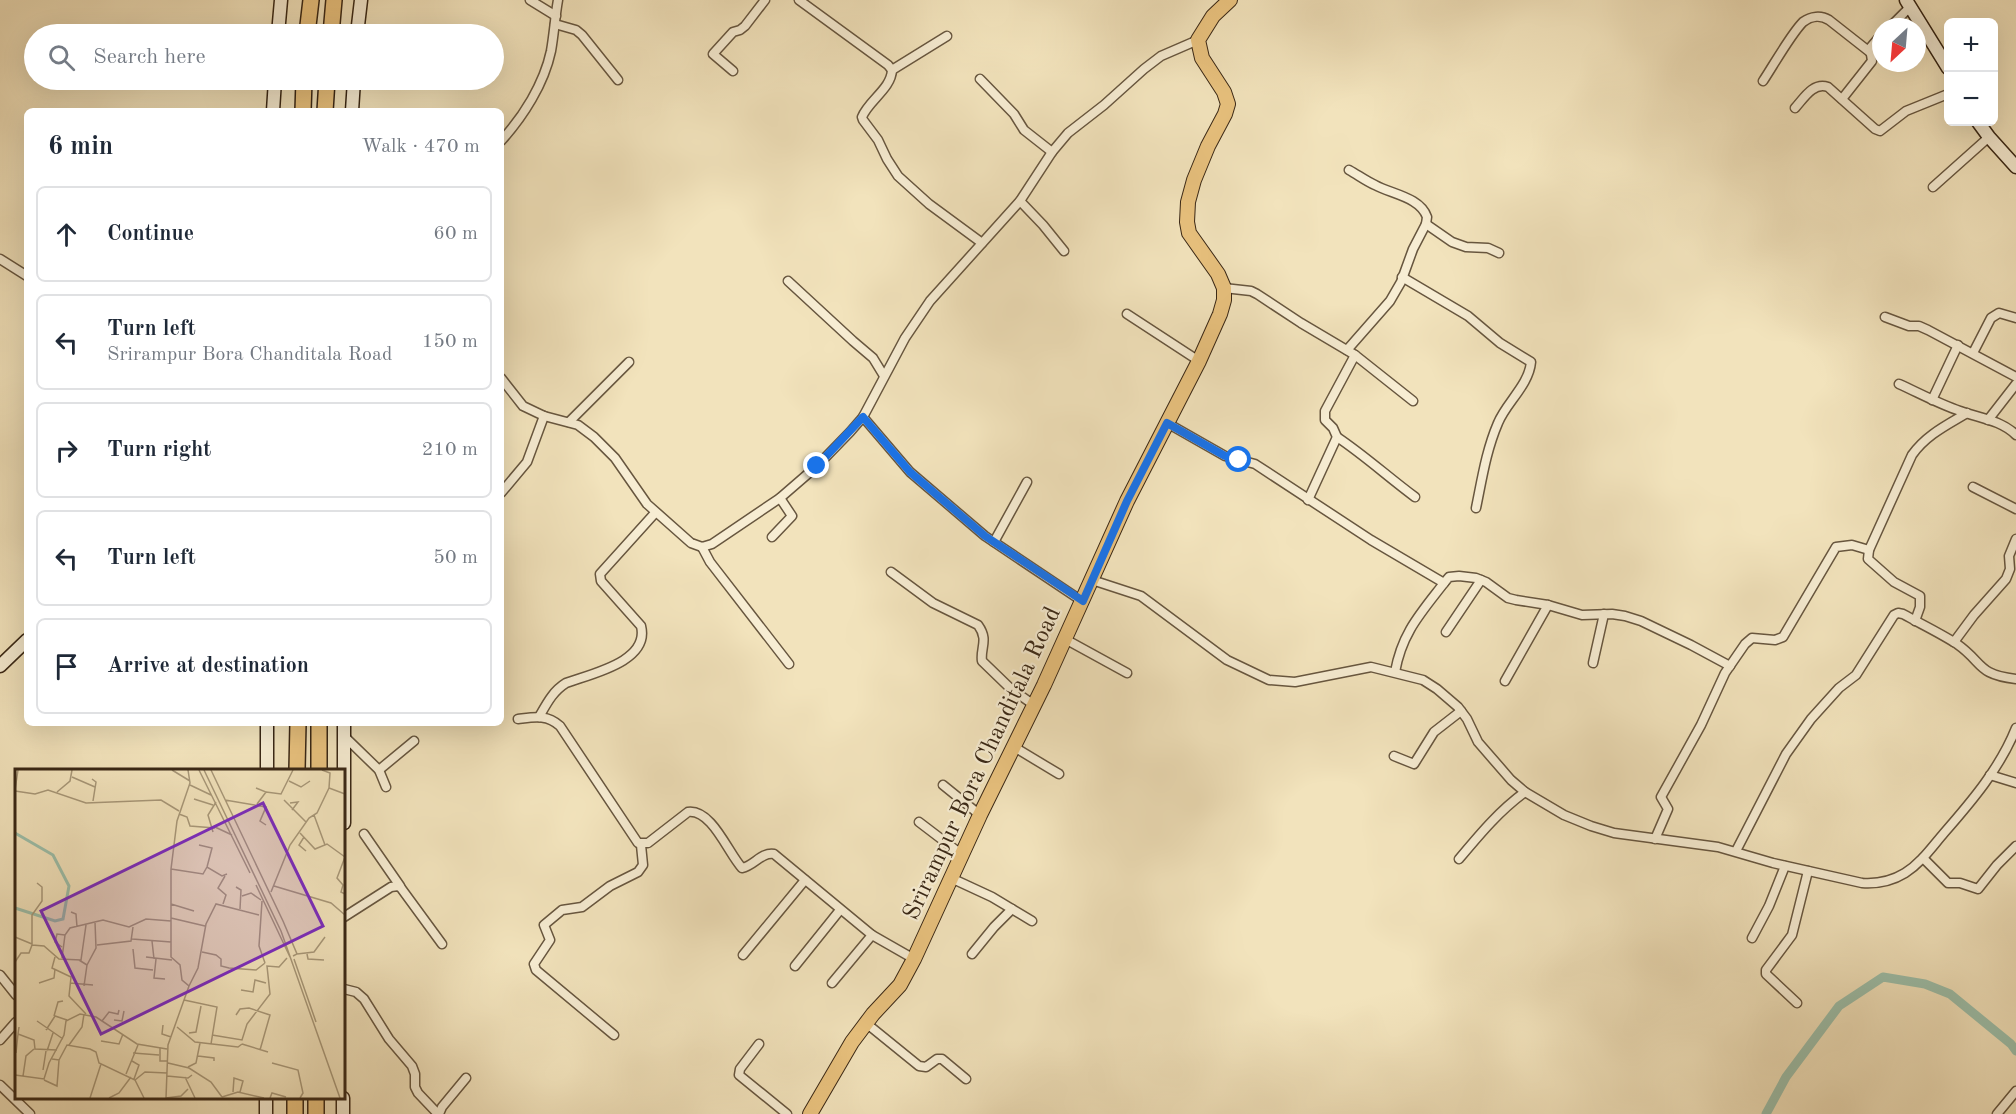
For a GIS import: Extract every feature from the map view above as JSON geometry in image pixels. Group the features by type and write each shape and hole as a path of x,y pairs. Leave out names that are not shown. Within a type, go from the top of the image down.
{"highway":[{"path":"308,24 311,0"},
{"path":"332,24 334,0"},
{"path":"303,108 304,90"},
{"path":"325,108 326,90"},
{"path":"297,769 298,726"},
{"path":"319,726 319,769"}],"main road":[{"path":"1224,288 1218,274 1189,233 1187,222 1188,202 1194,180 1228,104 1224,92 1202,58 1198,40 1213,16 1230,0"},
{"name":"Srirampur Bora Chanditala Road","path":"810,1114 841,1059 866,1023 896,990 914,959 1083,601 1127,501 1221,314 1224,288"}],"street":[{"path":"279,24 281,0"},
{"path":"358,24 361,0"},
{"path":"530,0 555,20 582,35 618,80"},
{"path":"504,137 518,121 541,80 549,59 558,0"},
{"path":"733,71 713,54 733,32 742,28 765,0"},
{"path":"799,0 892,70 886,86 865,110 863,120 878,140 898,176 929,204 982,243"},
{"path":"1897,18 1908,3 1944,62"},
{"path":"1763,81 1804,21 1816,16 1823,16 1829,20 1871,53"},
{"path":"892,70 946,36"},
{"path":"504,382 523,406 585,430 608,451 655,513 691,543 702,547 712,544 780,498 828,456 863,417 905,338 930,301 1020,201 1052,152 1076,126 1161,56 1198,40"},
{"path":"1842,99 1872,61 1870,48 1872,46"},
{"path":"980,79 1014,114 1024,130 1052,152"},
{"path":"1795,108 1816,86 1828,87 1880,131 1906,111 1944,96"},
{"path":"273,108 274,90"},
{"path":"352,108 353,90"},
{"path":"1981,126 2016,167"},
{"path":"1933,187 1989,138"},
{"path":"1349,170 1375,186 1419,205 1426,213 1426,224 1390,301 1351,353 1324,415 1325,420 1333,428 1337,437 1366,456 1388,478 1415,497"},
{"path":"1020,201 1064,251"},
{"path":"1426,224 1452,242 1466,247 1488,248 1499,253"},
{"path":"0,259 24,274"},
{"path":"1402,277 1468,316 1500,343 1531,362 1518,391 1499,419 1484,460 1476,508"},
{"path":"788,280 853,342 873,357 884,376"},
{"path":"1224,288 1251,291 1257,294 1351,353 1413,400"},
{"path":"1973,353 1991,318 1999,313 2016,318"},
{"path":"1127,314 1199,361"},
{"path":"1885,317 1928,330 2016,377"},
{"path":"1932,400 1958,345"},
{"path":"569,422 629,362"},
{"path":"1899,384 1932,400 2008,427 2016,435"},
{"path":"1988,420 2016,384"},
{"path":"1915,621 1920,606 1920,596 1894,582 1868,559 1869,550 1917,447 1938,430 1967,413"},
{"path":"504,490 527,462 544,416"},
{"path":"863,417 910,472 994,542 1083,601"},
{"path":"1167,423 1225,456 1255,464 1371,540 1444,583"},
{"path":"1308,500 1337,437"},
{"path":"994,542 1027,482"},
{"path":"1973,487 2016,508"},
{"path":"772,537 792,516 780,498"},
{"path":"539,717 558,688 566,683 621,664 634,651 642,633 641,626 601,581 600,574 655,513"},
{"path":"1954,642 2006,579 2010,569 2008,556 2016,539"},
{"path":"1655,839 1668,809 1661,796 1701,725 1730,666 1748,640 1752,638 1775,640 1783,637 1836,547 1852,545 1869,550"},
{"path":"702,547 710,562 789,664"},
{"path":"891,572 933,603 978,624 984,646 982,661 1011,689 1034,705"},
{"path":"1395,672 1404,638 1444,583 1449,578 1459,576 1481,580 1508,598 1548,605 1582,615 1625,616 1641,621 1730,666"},
{"path":"1092,580 1141,596 1227,660 1269,681 1295,682 1371,667 1423,680 1449,698 1461,711 1478,742 1511,780 1525,792 1564,815 1591,826 1614,833 1718,847 1808,872 1862,884 1875,884 1907,872 1923,858 1990,775 2008,747 2016,728"},
{"path":"1446,632 1481,580"},
{"path":"1505,681 1548,605"},
{"path":"1736,851 1779,767 1811,719 1839,688 1856,675 1894,615 1898,613 1954,642 1984,670 1998,676 2016,679"},
{"path":"1593,663 1604,614"},
{"path":"1065,639 1127,673"},
{"path":"0,666 24,643"},
{"path":"1394,756 1414,764 1434,732 1461,711"},
{"path":"518,719 539,717 554,720 560,726 634,838 641,845 643,865 638,872 610,886 582,907 562,910 546,923 544,929 550,940 534,964 536,970 614,1035"},
{"path":"267,726 267,769"},
{"path":"344,726 344,769"},
{"path":"344,736 379,770 386,787"},
{"path":"379,770 414,741"},
{"path":"1014,747 1059,774"},
{"path":"1990,775 2016,783"},
{"path":"943,785 980,815"},
{"path":"1459,859 1490,822 1507,805 1525,792"},
{"path":"641,845 648,843 688,812 699,814 715,828 742,868 771,854 779,857 872,935 914,959"},
{"path":"919,822 962,854"},
{"path":"364,834 442,944"},
{"path":"1923,858 1948,883 1960,883 1978,889 2016,846"},
{"path":"1752,938 1769,906 1785,866"},
{"path":"1797,1003 1766,974 1766,970 1792,935 1808,872"},
{"path":"951,878 1032,921"},
{"path":"743,955 805,880"},
{"path":"345,916 391,887 400,886"},
{"path":"972,954 1011,909"},
{"path":"795,966 840,910"},
{"path":"832,983 872,935"},
{"path":"0,975 15,994"},
{"path":"345,989 356,992 364,999 389,1039 412,1066 418,1094 440,1112 451,1114"},
{"path":"0,1040 15,1023"},
{"path":"866,1023 919,1066 926,1067 937,1059 942,1059 966,1079"},
{"path":"759,1044 738,1073 741,1078 787,1114"},
{"path":"440,1112 466,1078"},
{"path":"0,1085 30,1114"},
{"path":"1997,1114 2016,1091"}],"waterway":[{"path":"1766,1114 1786,1077 1839,1006 1883,977 1925,984 1950,994 2011,1044 2016,1051"}],"route":[{"path":"817,466 863,417 910,472 985,536 1083,601 1127,501 1167,423 1225,456 1239,460"}]}
